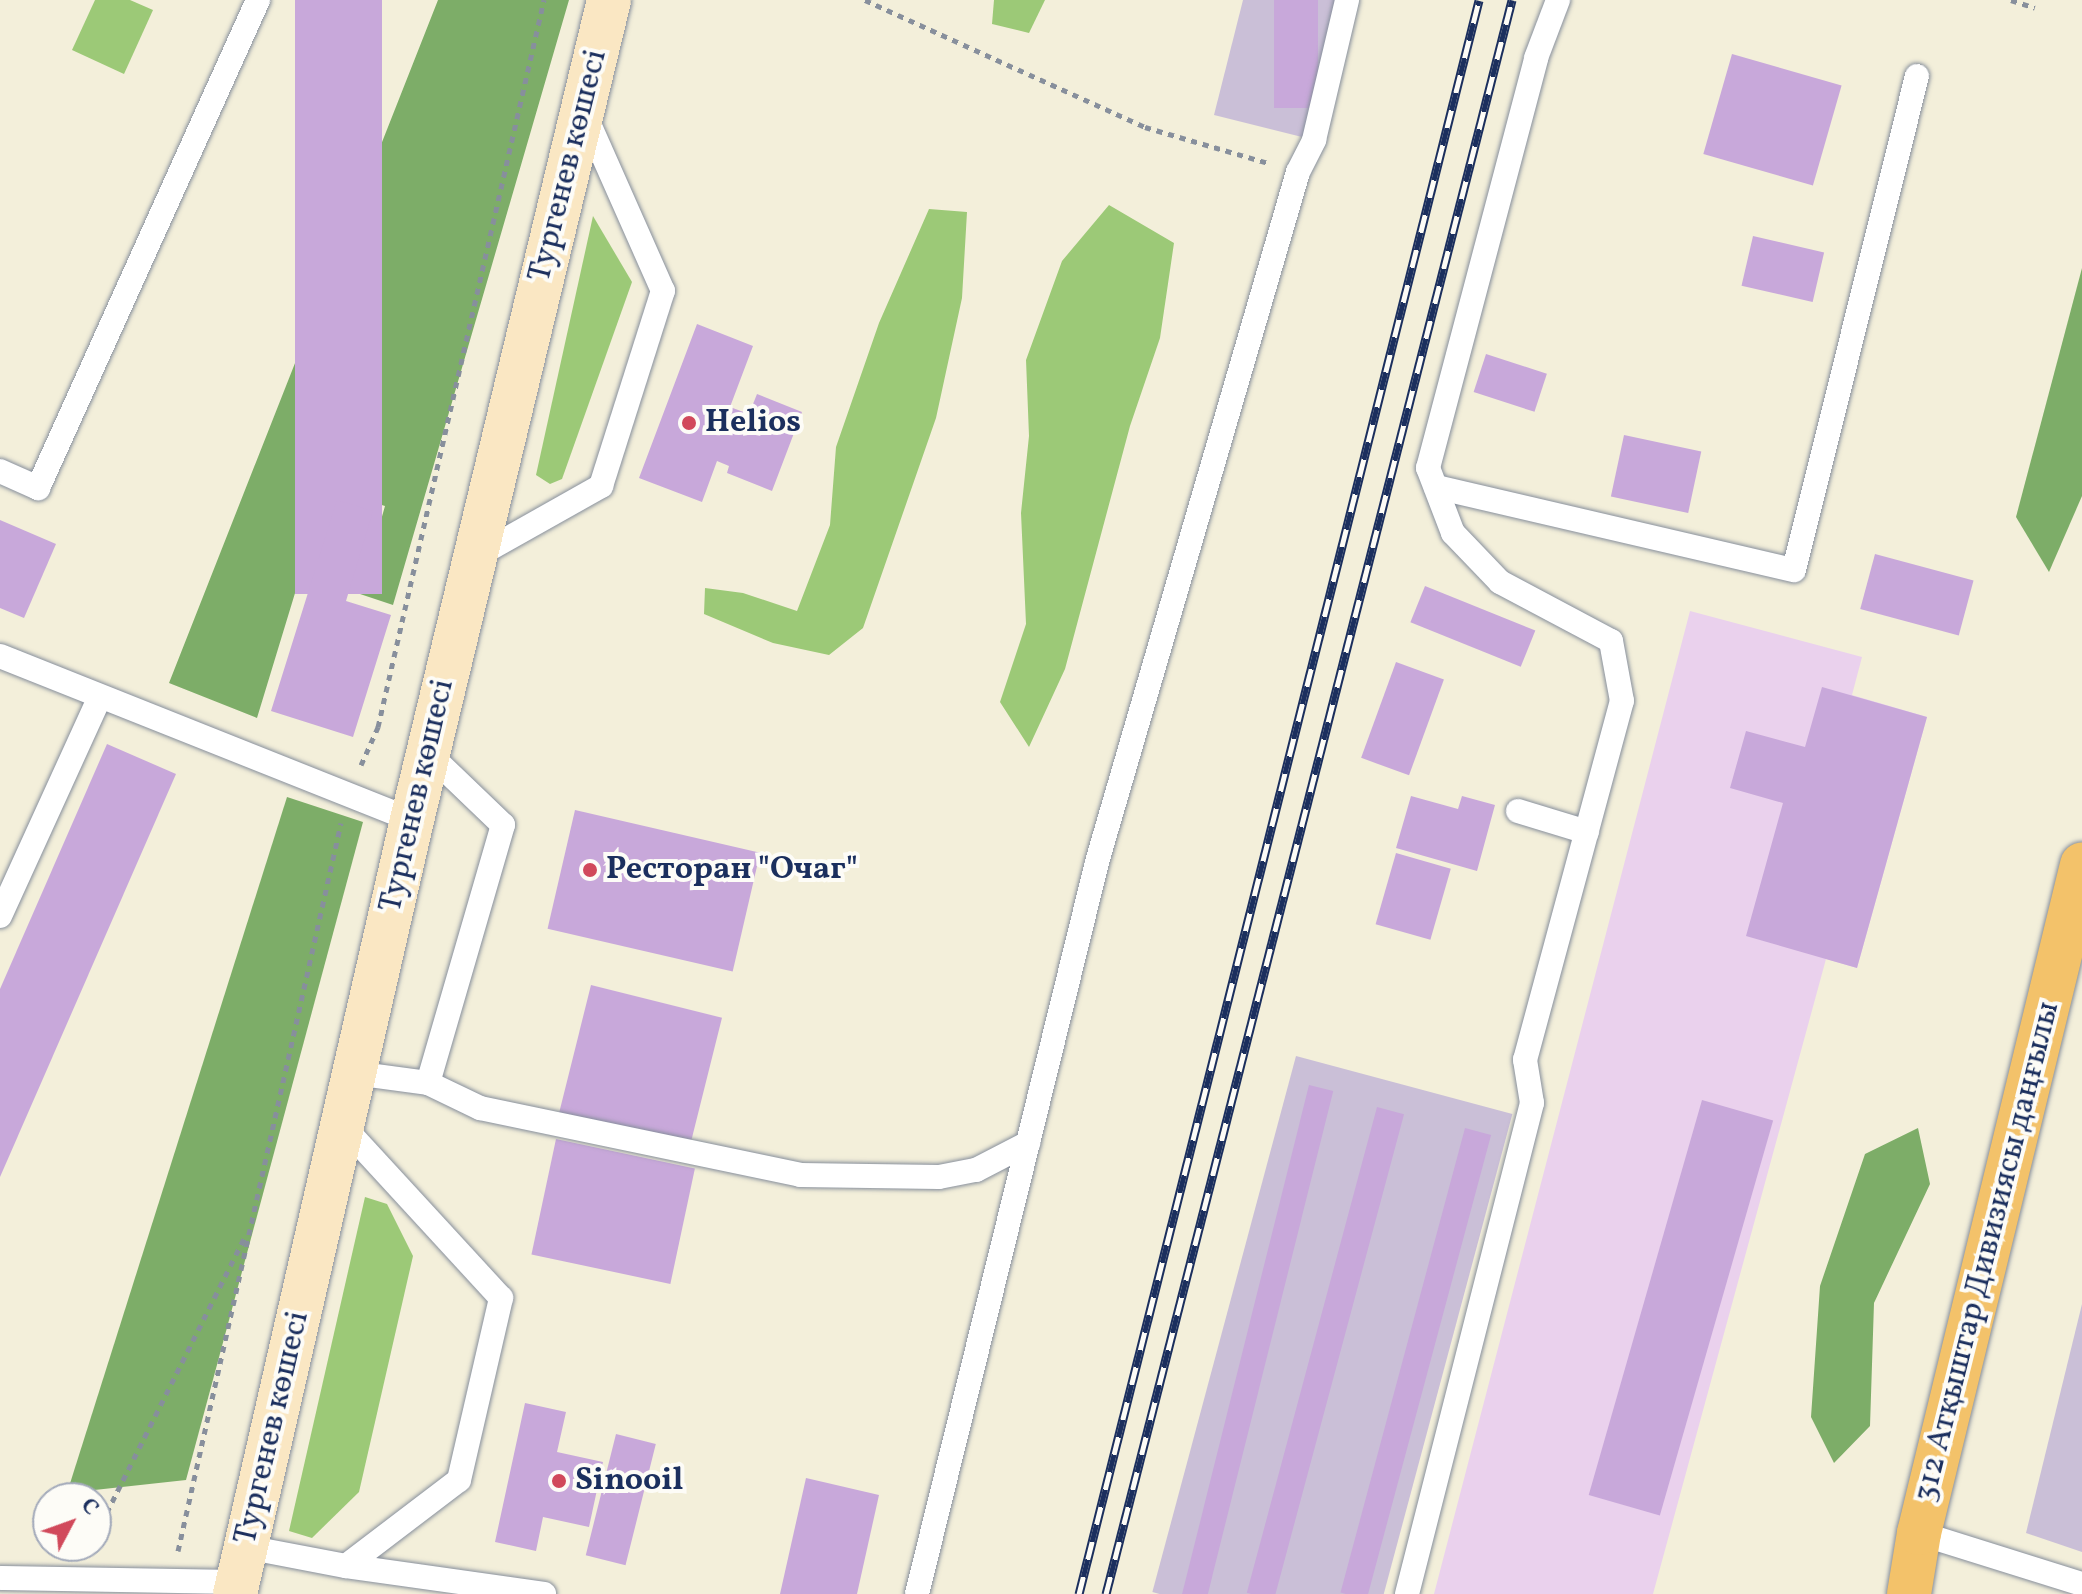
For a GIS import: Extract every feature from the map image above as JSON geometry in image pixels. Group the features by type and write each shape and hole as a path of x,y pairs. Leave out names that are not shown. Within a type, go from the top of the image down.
{"highway":[{"name":"312 Атқыштар Дивизиясы даңғылы","path":"1909,1594 1919,1533 2073,944 2082,865"}],"main road":[{"name":"Тургенев көшесі","path":"240,1574 412,820 609,0"}],"lane":[{"path":"0,471 38,488 258,0"},
{"path":"917,1594 1097,862 1298,172 1314,140 1347,0"},
{"path":"1407,1594 1532,1103 1525,1060 1622,701 1611,641 1500,582 1453,533 1428,468 1536,58 1558,0"},
{"path":"1436,487 1794,570 1917,76"},
{"path":"475,557 601,486 663,291 583,111"},
{"path":"0,656 412,820"},
{"path":"0,916 100,697"},
{"path":"428,753 503,825 428,1083"},
{"path":"1518,811 1587,832"},
{"path":"354,1073 428,1083 480,1108 800,1175 939,1177 976,1170 1028,1143"},
{"path":"342,1125 501,1298 459,1480 346,1566"},
{"path":"1919,1533 2082,1584"},
{"path":"0,1578 240,1574 346,1566 544,1594"}],"path":[{"path":"865,0 1145,127 1298,172"},
{"path":"2011,0 2035,8"},
{"path":"112,1502 248,1230"}],"shaded area":[{"path":"1243,0 1347,0 1314,140 1214,115"},
{"path":"1690,611 1862,657 1852,695 1927,717 1857,968 1826,959 1653,1594 1434,1594"},
{"path":"1296,1056 1512,1114 1384,1594 1152,1592"},
{"path":"2082,1304 2082,1552 2026,1533"}],"green space":[{"path":"95,0 130,0 153,10 124,74 72,50"},
{"path":"438,0 569,0 393,605 360,594 385,506 327,488 257,718 169,683"},
{"path":"994,0 1045,0 1029,33 992,24"},
{"path":"1109,205 1174,243 1160,338 1130,426 1065,669 1029,747 1000,702 1026,624 1021,513 1029,436 1026,360 1062,261"},
{"path":"929,209 967,212 962,298 936,418 863,628 829,655 773,643 704,614 705,588 743,593 797,611 830,525 836,447 879,323"},
{"path":"593,216 632,282 562,479 550,484 536,475"},
{"path":"2082,268 2082,496 2049,572 2016,517"},
{"path":"287,797 363,822 186,1480 112,1488 112,1482 70,1482"},
{"path":"1918,1128 1930,1184 1874,1303 1870,1426 1834,1463 1811,1417 1820,1286 1865,1154"},
{"path":"365,1197 387,1204 413,1256 359,1492 312,1538 289,1531"}],"building":[{"path":"295,0 382,0 382,594 295,594"},
{"path":"1274,0 1318,0 1318,108 1274,108"},
{"path":"1732,54 1842,85 1813,185 1703,154"},
{"path":"1753,236 1824,252 1813,302 1742,286"},
{"path":"697,324 753,346 730,407 749,414 757,394 802,412 772,491 727,473 729,466 717,461 702,502 639,478"},
{"path":"1486,354 1547,374 1535,412 1474,392"},
{"path":"1624,435 1701,451 1688,513 1611,497"},
{"path":"337,500 373,511 346,601 391,615 353,737 271,711"},
{"path":"0,520 56,544 24,618 0,608"},
{"path":"1875,554 1974,580 1959,635 1860,609"},
{"path":"1425,586 1535,631 1521,667 1410,622"},
{"path":"1396,662 1444,679 1409,775 1361,758"},
{"path":"1822,687 1927,717 1857,968 1746,936 1783,803 1730,788 1746,731 1805,747"},
{"path":"107,744 176,774 0,1177 0,989"},
{"path":"1411,796 1458,809 1462,796 1495,805 1477,871 1396,848"},
{"path":"575,810 760,853 733,972 548,929"},
{"path":"1396,853 1451,869 1430,940 1376,924"},
{"path":"591,985 722,1018 689,1150 558,1117"},
{"path":"1309,1085 1333,1091 1208,1594 1182,1594"},
{"path":"1702,1100 1773,1120 1660,1515 1589,1495"},
{"path":"1377,1107 1404,1114 1275,1594 1247,1593"},
{"path":"1465,1128 1491,1135 1368,1594 1341,1593"},
{"path":"556,1139 695,1169 670,1284 531,1254"},
{"path":"525,1403 566,1412 557,1452 603,1462 589,1527 543,1517 536,1551 495,1542"},
{"path":"616,1434 656,1444 626,1565 586,1555"},
{"path":"806,1478 879,1495 857,1594 780,1594"}],"railway":[{"path":"1079,1594 1479,0"},
{"path":"1106,1594 1512,0"}],"place":[{"name":"Helios","path":"689,423"},
{"name":"Ресторан \"Очаг\"","path":"590,870"},
{"name":"Sinooil","path":"559,1481"}]}
